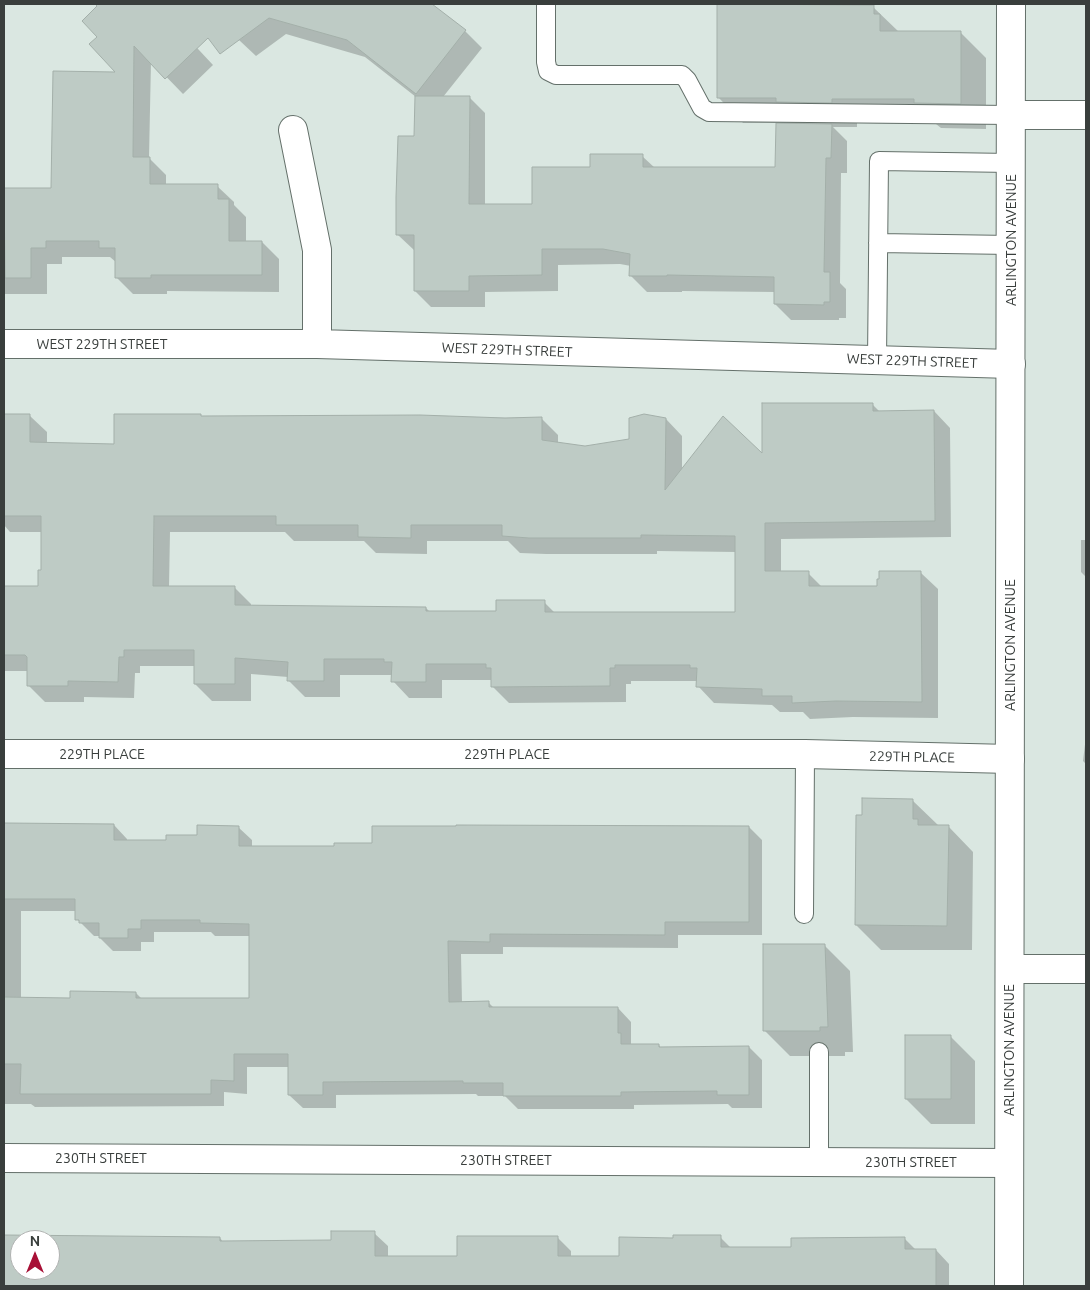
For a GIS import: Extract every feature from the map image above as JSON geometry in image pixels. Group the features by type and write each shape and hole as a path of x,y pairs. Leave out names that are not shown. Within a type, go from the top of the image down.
{"street":[{"name":"ARLINGTON AVENUE","path":"1009,1286 1012,4"},
{"path":"1012,116 1086,116"},
{"path":"293,130 317,250 317,344"},
{"name":"WEST 229TH STREET","path":"4,344 317,344 1010,364"},
{"name":"229TH PLACE","path":"4,754 805,754 1010,759"},
{"path":"1010,969 1086,969"},
{"name":"230TH STREET","path":"4,1158 1009,1162"}],"lane":[{"path":"546,4 546,62 548,71 556,75 682,75 688,80 702,108 709,112 1012,116"},
{"path":"877,360 879,161 1012,163"},
{"path":"878,243 1011,245"},
{"path":"804,914 805,754"},
{"path":"819,1052 819,1161"}],"building":[{"path":"95,4 432,4 466,30 416,94 347,40 269,18 220,54 208,38 165,79 134,46 133,157 150,157 150,184 218,184 218,199 229,199 229,241 262,241 262,275 151,275 151,278 115,278 115,248 99,248 99,241 46,241 46,248 31,248 31,278 5,278 4,188 51,188 53,71 115,72 89,44 97,37 82,21 97,6"},
{"path":"717,4 874,5 874,14 880,14 880,31 961,31 961,104 914,103 914,99 832,99 832,103 776,102 776,98 717,98"},
{"path":"415,96 470,96 469,204 532,204 532,167 590,167 590,154 643,154 643,167 775,167 776,123 832,124 831,158 826,158 824,272 830,272 830,302 824,302 824,305 774,304 774,277 629,276 630,254 603,249 542,249 542,275 469,276 469,291 414,291 414,235 396,235 396,197 398,136 414,136"},
{"path":"762,403 873,403 873,411 934,410 935,521 765,523 765,571 809,571 809,586 877,586 879,571 921,571 922,702 836,701 792,703 792,696 762,696 762,689 696,687 697,668 690,668 690,665 615,665 615,668 610,668 610,686 491,687 491,668 486,668 486,664 426,664 426,682 391,682 392,662 384,662 384,659 324,659 324,681 287,681 288,662 235,658 235,684 194,684 194,650 124,650 124,657 119,657 118,682 68,681 68,686 27,686 27,657 25,655 4,655 4,586 38,586 38,570 41,570 41,516 4,516 4,414 30,414 30,442 114,444 114,414 542,417 542,440 585,446 629,439 629,418 644,414 666,418 665,490 723,416 762,453","holes":["154,516 276,516 276,525 358,525 358,537 411,538 411,525 502,525 502,536 529,538 641,538 641,535 735,536 735,612 545,612 545,600 496,600 496,611 426,611 426,607 235,605 235,586 153,586"]},
{"path":"862,798 913,799 913,819 918,819 918,825 949,825 947,926 855,925 856,815 862,815"},
{"path":"4,823 114,824 114,840 166,840 166,835 197,835 197,825 239,826 239,846 334,846 334,843 372,843 372,826 749,826 749,922 665,922 665,935 490,934 490,942 448,941 449,1002 489,1001 489,1007 618,1007 618,1033 621,1033 621,1044 659,1044 659,1047 749,1046 749,1095 717,1095 717,1091 621,1092 621,1096 503,1096 503,1083 463,1083 463,1081 323,1082 323,1095 288,1095 288,1054 234,1054 234,1081 211,1080 211,1094 20,1094 21,1064 4,1064 4,997 70,998 70,991 136,992 136,998 249,998 249,924 200,923 200,920 141,920 141,929 128,929 128,938 99,938 99,923 79,923 79,920 75,920 75,899 4,899"},
{"path":"763,944 825,944 828,1027 820,1027 820,1031 763,1031"},
{"path":"905,1035 951,1035 951,1099 905,1099"},
{"path":"331,1231 375,1231 375,1256 457,1256 457,1236 558,1236 558,1256 619,1256 619,1237 673,1238 673,1235 721,1235 721,1247 791,1247 791,1238 905,1237 905,1249 936,1249 936,1286 4,1286 4,1235 10,1235 10,1280 60,1280 60,1236 220,1237 220,1241 331,1240"}]}
